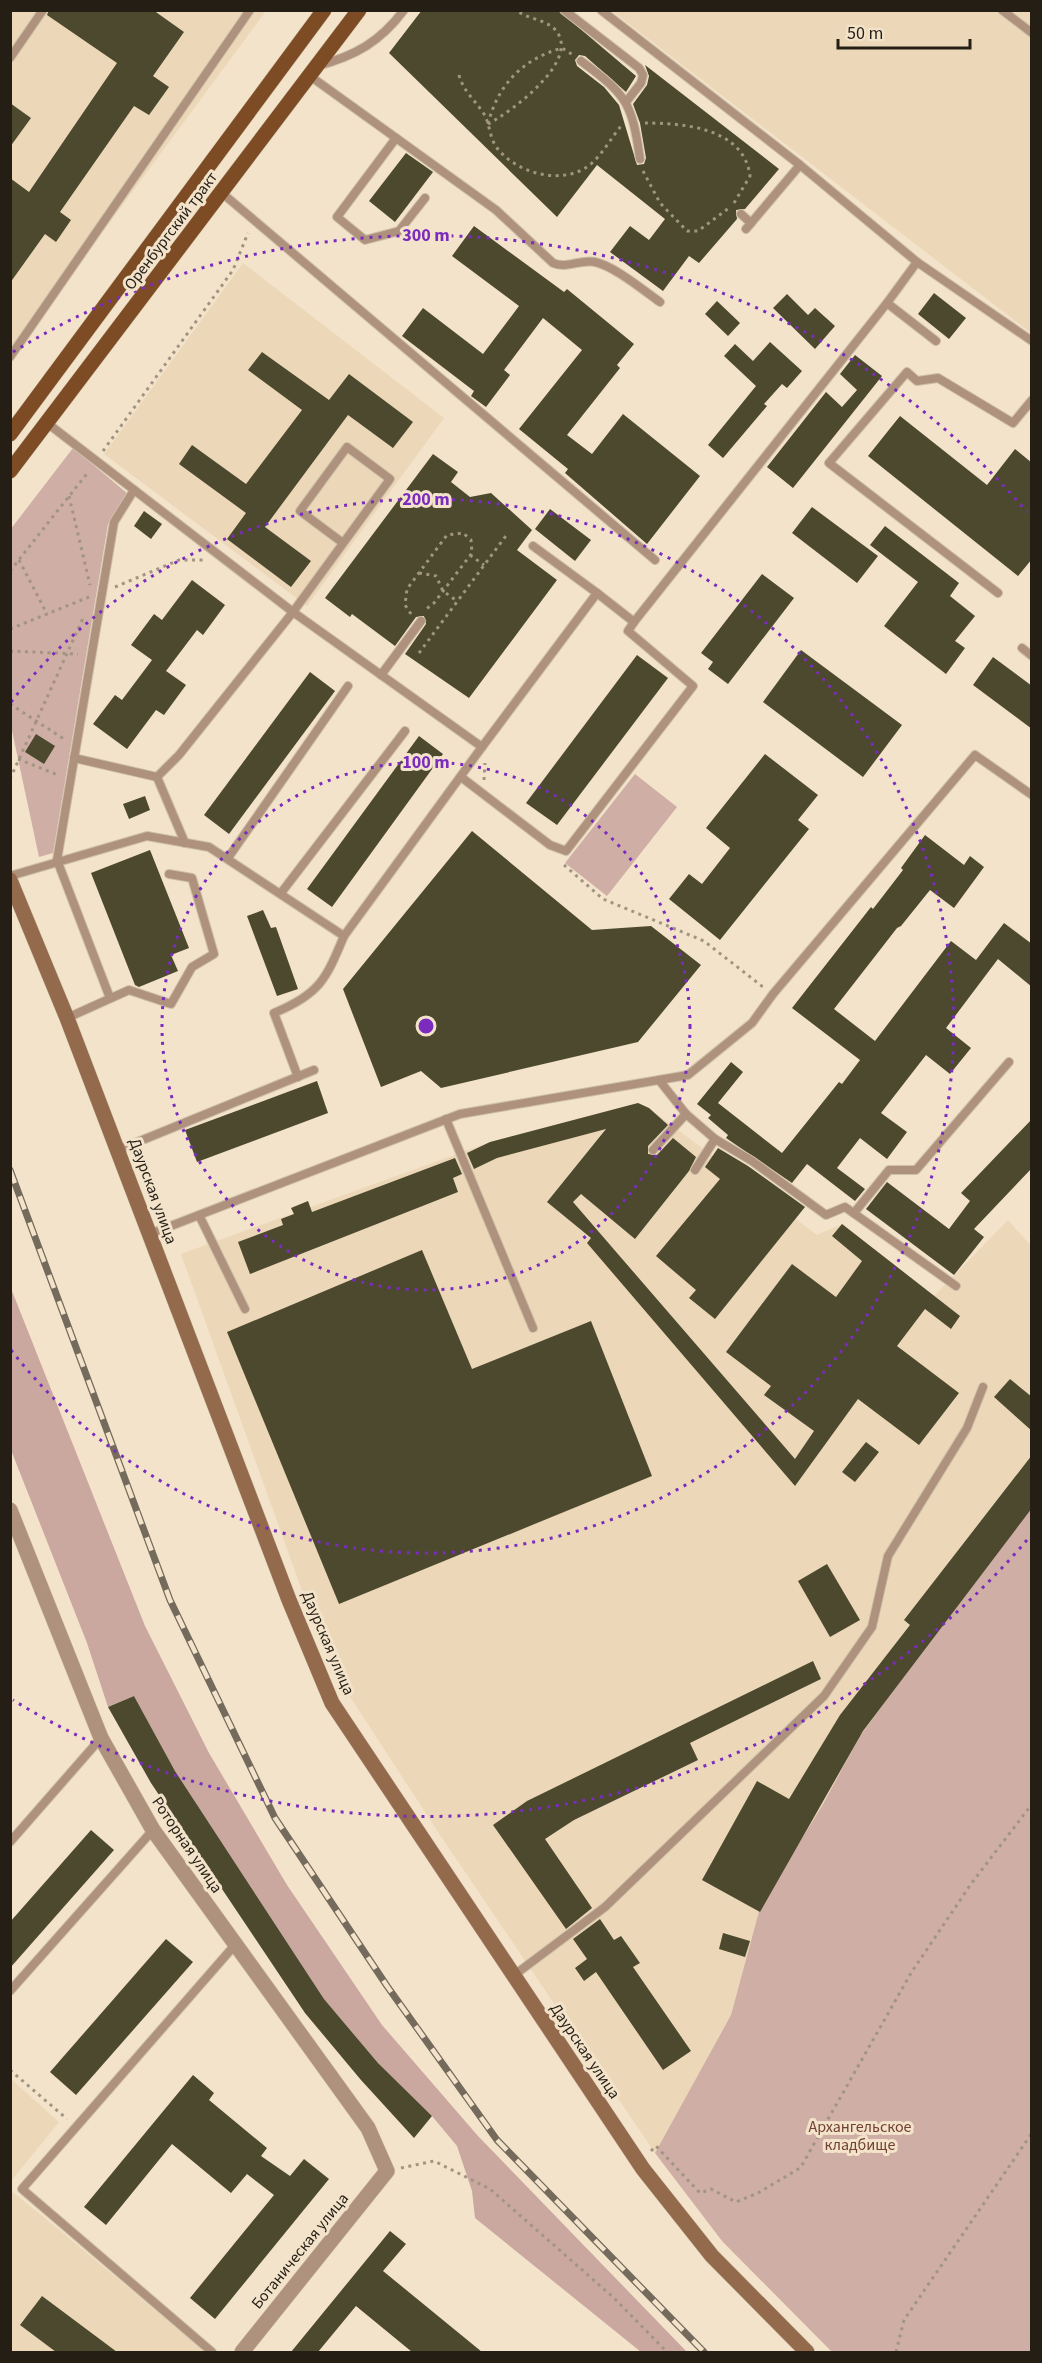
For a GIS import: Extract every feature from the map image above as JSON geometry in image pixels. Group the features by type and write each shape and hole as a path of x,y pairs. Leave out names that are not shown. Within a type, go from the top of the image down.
{"main road":[{"name":"Оренбургский тракт","path":"10,434 324,10"},
{"name":"Оренбургский тракт","path":"10,471 359,10"}],"street":[{"name":"Даурская улица","path":"10,880 67,1018 298,1623 332,1703 639,2163 712,2256 807,2352"},
{"name":"Роторная улица","path":"10,1510 101,1738 153,1830 234,1946 368,2128 387,2171"},
{"name":"Ботаническая улица","path":"242,2352 387,2171"}],"lane":[{"path":"10,58 43,10"},
{"path":"10,357 250,10"},
{"path":"404,10 390,29 373,44 357,54 313,71 396,138 506,218 553,262 565,265 584,261 601,264 660,302"},
{"path":"564,10 639,68 643,75 641,83 626,102"},
{"path":"601,10 800,165 916,262 1032,341"},
{"path":"1002,10 1032,33"},
{"path":"581,61 613,85 626,102 634,123 640,159"},
{"path":"396,138 337,217 365,240 399,231 425,198"},
{"path":"741,214 749,226 800,165"},
{"path":"222,193 655,560"},
{"path":"461,777 550,845 566,851 693,686 628,631 887,303 916,262"},
{"path":"887,303 936,341"},
{"path":"998,593 829,463 907,372 917,381 938,378 1013,423 1032,400"},
{"path":"47,423 293,612 482,747"},
{"path":"157,777 179,755 293,612 390,479 347,447 300,512 343,543"},
{"path":"110,998 57,860 114,522 134,490"},
{"path":"533,546 634,622"},
{"path":"298,1077 274,1013 308,996 328,976 344,936 597,593"},
{"path":"381,675 421,621"},
{"path":"1022,648 1032,656"},
{"path":"228,858 348,686"},
{"path":"281,893 405,731"},
{"path":"150,1234 460,1114 688,1075 752,1023 773,994 975,755 1032,795"},
{"path":"74,758 157,777"},
{"path":"157,777 185,843"},
{"path":"10,876 57,860 147,836 209,847 344,936"},
{"path":"67,1018 129,990 171,1004 192,967 214,954 192,878 169,874"},
{"path":"854,1213 889,1170 916,1170 1009,1062"},
{"path":"118,1150 314,1070"},
{"path":"659,1080 686,1114 715,1139 752,1161 826,1215 845,1207 956,1286"},
{"path":"653,1150 686,1114"},
{"path":"446,1119 532,1328"},
{"path":"695,1170 715,1139"},
{"path":"199,1215 245,1309"},
{"path":"513,1976 605,1907 824,1696 872,1627 888,1556 967,1428 983,1387"},
{"path":"10,1842 101,1738"},
{"path":"10,1991 153,1830"},
{"path":"212,2352 22,2189 234,1946"}],"path":[{"path":"488,124 528,97 550,70 562,48 558,33 554,28 516,10"},
{"path":"488,124 498,97 514,74 536,58 562,48"},
{"path":"459,75 466,93 483,112 491,139 506,158 531,172 553,176 568,174 592,163 631,112"},
{"path":"634,123 676,124 705,130 724,138 743,153 750,176 734,203 723,214 704,228 691,232 683,228 660,203 648,183 640,159"},
{"path":"10,571 96,461 233,270 254,219"},
{"path":"69,496 92,596 88,605"},
{"path":"460,532 468,537 473,548 470,555 431,606 413,615 406,608 405,594 418,573 450,533 460,532"},
{"path":"419,653 508,533"},
{"path":"470,555 484,565"},
{"path":"19,560 47,614"},
{"path":"418,573 436,576 443,591 457,601"},
{"path":"10,779 69,654 84,615"},
{"path":"421,621 435,631"},
{"path":"10,651 92,654"},
{"path":"10,704 77,747"},
{"path":"482,747 486,767 483,777 486,788"},
{"path":"18,759 71,780"},
{"path":"563,864 603,898 704,941 773,994"},
{"path":"639,2163 656,2146 700,2193 711,2189 736,2202 758,2193 801,2167 911,1973 971,1884 1032,1804"},
{"path":"10,2070 75,2127"},
{"path":"896,2352 903,2320 1032,2133"},
{"path":"387,2171 434,2161 490,2189 614,2298 667,2352"}],"shaded area":[{"path":"11,11 266,11 11,356"},
{"path":"612,11 1031,11 1031,333"},
{"path":"243,263 444,418 307,606 104,454"},
{"path":"638,1103 649,1108 817,1235 842,1224 934,1296 1008,1220 1031,1246 1031,1502 860,1736 822,1806 761,1904 731,2015 655,2153 442,1838 328,1663 181,1254 490,1142"},
{"path":"10,1286 145,1626 209,1753 287,1885 382,2025 478,2136 687,2352 641,2352 475,2218 472,2191 457,2146 432,2116 378,2063 324,1999 175,1771 134,1696 108,1707 87,1643 11,1450"},
{"path":"11,2079 59,2122 11,2181"},
{"path":"10,2190 57,2228 205,2352 11,2352"}],"green space":[{"path":"73,448 128,494 108,524 53,853 39,857 11,726 10,530"},
{"path":"635,774 677,807 607,896 565,863"},
{"name":"Архангельское кладбище","path":"1031,1502 1031,2352 832,2352 722,2241 655,2153 731,2015 761,1904 822,1806 860,1736"}],"building":[{"path":"49,10 153,10 184,32 153,76 169,87 149,115 134,106 60,212 71,220 56,242 45,234 10,283 10,178 29,192 117,63 47,15"},
{"path":"422,10 558,10 636,76 626,92 585,56 579,55 575,60 577,66 604,87 619,105 637,165 644,164 646,158 640,123 633,104 647,85 649,76 645,65 779,169 745,209 736,210 737,219 699,263 689,256 663,291 610,252 630,226 649,240 665,219 597,165 557,217 389,53"},
{"path":"10,103 31,118 10,147"},
{"path":"406,153 433,172 395,222 369,201"},
{"path":"474,226 564,292 567,289 634,344 617,365 620,368 567,435 592,454 623,414 700,476 647,544 565,473 568,469 519,429 582,350 543,318 504,370 510,375 486,407 471,396 474,391 402,336 423,308 483,354 519,306 452,256"},
{"path":"934,293 966,318 949,339 918,314"},
{"path":"787,294 808,315 815,308 835,326 815,349 773,308"},
{"path":"717,301 740,323 728,336 705,314"},
{"path":"770,342 802,371 787,388 782,384 764,404 767,406 723,458 708,445 756,386 724,356 735,344 753,361"},
{"path":"262,352 329,400 349,374 413,422 393,448 348,415 265,527 311,561 291,587 227,539 246,513 179,464 192,445 246,484 302,410 248,370"},
{"path":"855,355 882,376 793,488 767,467 826,392 842,407 857,390 840,374"},
{"path":"900,416 987,485 1015,449 1032,463 1032,559 1018,576 868,456"},
{"path":"433,454 458,472 451,482 470,497 491,493 532,530 517,550 557,580 469,698 405,654 426,624 424,616 416,617 395,646 352,614 350,617 325,598"},
{"path":"812,507 878,556 857,583 792,533"},
{"path":"550,509 591,540 575,561 535,529"},
{"path":"144,511 162,524 151,539 134,526"},
{"path":"885,526 959,583 950,596 975,616 955,641 965,648 946,674 884,626 918,582 870,545"},
{"path":"762,574 794,598 728,684 708,669 713,662 701,653"},
{"path":"192,580 225,605 203,635 197,630 166,671 186,685 164,715 156,710 127,749 93,724 115,695 122,700 152,660 131,645 154,614 162,620"},
{"path":"801,650 902,725 863,777 763,702"},
{"path":"637,655 668,678 557,825 526,803"},
{"path":"993,657 1032,686 1032,729 973,685"},
{"path":"310,672 335,691 229,834 204,815"},
{"path":"36,734 55,746 44,764 25,752"},
{"path":"419,736 443,754 332,907 307,889"},
{"path":"765,754 818,795 798,820 809,829 720,940 669,899 689,874 702,884 730,848 706,828"},
{"path":"145,796 150,810 129,819 123,804"},
{"path":"472,831 592,930 651,926 701,965 638,1042 441,1088 421,1071 381,1087 343,989"},
{"path":"925,835 964,865 970,856 984,867 954,908 930,890 897,928 834,1009 875,1041 951,941 976,960 1004,923 1032,944 1032,987 998,959 946,1028 971,1048 950,1074 926,1055 881,1113 907,1132 887,1159 860,1138 837,1168 865,1189 855,1201 807,1164 792,1183 726,1138 728,1135 708,1118 711,1115 697,1104 731,1062 743,1072 718,1103 782,1153 839,1082 842,1084 860,1060 792,1008 903,870 901,868"},
{"path":"150,850 189,948 171,955 178,971 139,987 135,985 91,873"},
{"path":"263,910 271,928 276,927 298,989 277,996 247,916"},
{"path":"317,1081 328,1113 197,1162 185,1130"},
{"path":"638,1103 649,1108 668,1125 648,1146 648,1154 657,1155 673,1138 696,1157 689,1171 635,1239 581,1194 573,1202 795,1459 814,1431 764,1395 771,1386 726,1352 792,1264 836,1297 862,1261 832,1236 842,1224 960,1316 951,1329 925,1309 897,1346 959,1393 919,1445 858,1399 795,1486 587,1243 591,1238 547,1202 606,1129 497,1158 474,1169 467,1153 490,1142"},
{"path":"1032,1119 1032,1168 974,1229 984,1237 954,1275 866,1209 887,1182 949,1229 970,1201 961,1193"},
{"path":"718,1148 748,1166 805,1207 715,1319 689,1298 696,1290 656,1256 720,1179 705,1167"},
{"path":"455,1158 462,1174 453,1178 458,1192 250,1274 238,1242 283,1225 281,1219 294,1214 291,1208 308,1201 312,1212"},
{"path":"422,1250 472,1369 591,1321 652,1476 339,1604 227,1332"},
{"path":"1010,1379 1032,1397 1032,1431 994,1397"},
{"path":"866,1442 879,1452 855,1482 842,1472"},
{"path":"1032,1455 1032,1508 863,1731 760,1912 702,1880 757,1781 789,1799 840,1715 910,1625 904,1620"},
{"path":"827,1564 860,1620 830,1637 798,1581"},
{"path":"813,1661 821,1679 690,1743 698,1760 574,1820 545,1839 592,1908 566,1929 493,1825 527,1801"},
{"path":"134,1696 175,1771 324,1999 378,2063 432,2116 414,2138 361,2080 305,2013 151,1783 108,1707"},
{"path":"91,1830 114,1850 10,1968 10,1922"},
{"path":"600,1919 614,1940 621,1936 640,1963 633,1967 691,2051 663,2070 596,1972 584,1981 575,1968 587,1959 573,1939"},
{"path":"723,1933 750,1941 745,1957 719,1949"},
{"path":"166,1939 193,1962 76,2095 50,2072"},
{"path":"193,2075 214,2093 209,2100 267,2148 261,2156 290,2176 304,2159 329,2179 215,2319 190,2298 274,2195 247,2174 231,2193 172,2144 106,2225 84,2207"},
{"path":"390,2231 406,2244 383,2271 482,2352 412,2352 356,2306 318,2352 291,2352"},
{"path":"42,2296 117,2352 56,2352 20,2325"}],"railway":[{"path":"10,1170 170,1600 275,1818 387,1986 497,2140 704,2352"}]}
